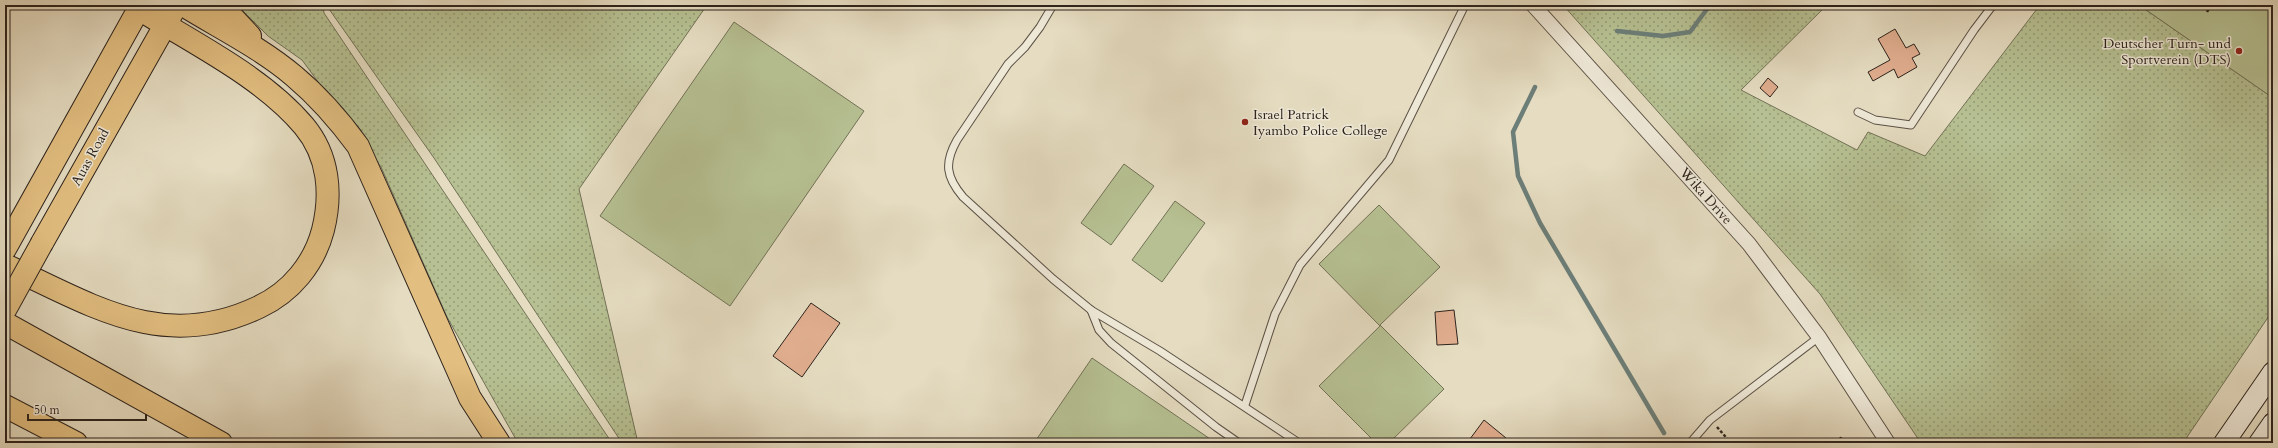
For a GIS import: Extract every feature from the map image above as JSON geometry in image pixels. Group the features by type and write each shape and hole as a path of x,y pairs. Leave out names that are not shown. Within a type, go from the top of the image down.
{"highway":[{"name":"Auas Road","path":"5,310 176,5"},
{"path":"183,5 269,57 294,76 331,111 358,146 470,398 499,443"},
{"path":"221,5 269,57"},
{"name":"Auas Road","path":"5,249 140,7"},
{"path":"5,265 101,310 149,324 195,326 235,318 274,300 301,276 319,247 329,208 328,178 318,146 305,127 282,102 237,70 165,25 140,7"},
{"path":"5,323 221,443"},
{"path":"5,406 76,443"}],"main road":[{"path":"2224,443 2273,372"},
{"path":"2259,443 2273,423"}],"street":[{"name":"Wika Drive","path":"1533,5 1749,244 1819,337 1888,443"},
{"name":"Wika Drive","path":"1861,400 1896,443"}],"lane":[{"path":"1053,5 1040,28 1025,47 1008,64 950,152 947,165 952,184 962,197 1053,279 1091,310 1160,351 1245,405 1299,443"},
{"path":"1245,405 1275,314 1300,265 1389,160 1465,5"},
{"path":"1858,112 1875,120 1910,125 1974,30 1993,5"},
{"path":"1091,310 1099,330 1111,343 1216,428 1240,443"},
{"path":"1690,443 1710,420 1819,337"}],"path":[{"path":"2207,12 2211,5"},
{"path":"1710,420 1731,443"}],"green space":[{"path":"241,5 323,5 324,13 612,443 518,443 447,317 381,167 302,60 268,36 243,11"},
{"path":"329,5 707,5 579,189 638,443 622,443 434,158 329,9"},
{"path":"1563,5 1827,5 1741,90 1857,150 1868,132 1925,156 2040,5 2139,5 2273,98 2273,310 2183,443 1921,443 1820,294"},
{"name":"Deutscher Turn- und Sportverein (DTS)","path":"2139,5 2273,5 2273,98"},
{"path":"734,22 864,111 730,306 600,216"},
{"path":"1124,164 1154,186 1111,245 1081,223"},
{"path":"1175,201 1205,223 1162,282 1132,260"},
{"path":"1379,205 1440,267 1380,325 1444,389 1389,443 1376,443 1319,386 1380,326 1319,264"},
{"path":"1092,358 1216,443 1034,443"}],"building":[{"path":"1895,29 1906,48 1914,44 1920,54 1912,58 1917,67 1898,78 1894,69 1873,81 1868,72 1890,60 1878,39"},
{"path":"1768,78 1778,87 1770,97 1760,88"},
{"path":"811,303 840,323 802,377 773,356"},
{"path":"1454,310 1458,344 1437,345 1435,312"},
{"path":"1484,420 1506,438 1502,443 1467,443"},
{"path":"1841,437 1846,443 1832,443"}],"waterway":[{"path":"1617,31 1663,36 1690,32 1710,5"},
{"path":"1535,87 1513,132 1518,176 1540,223 1664,433"}],"place":[{"name":"Deutscher Turn- und Sportverein (DTS)","path":"2239,51"},
{"name":"Israel Patrick Iyambo Police College","path":"1245,122"}]}
